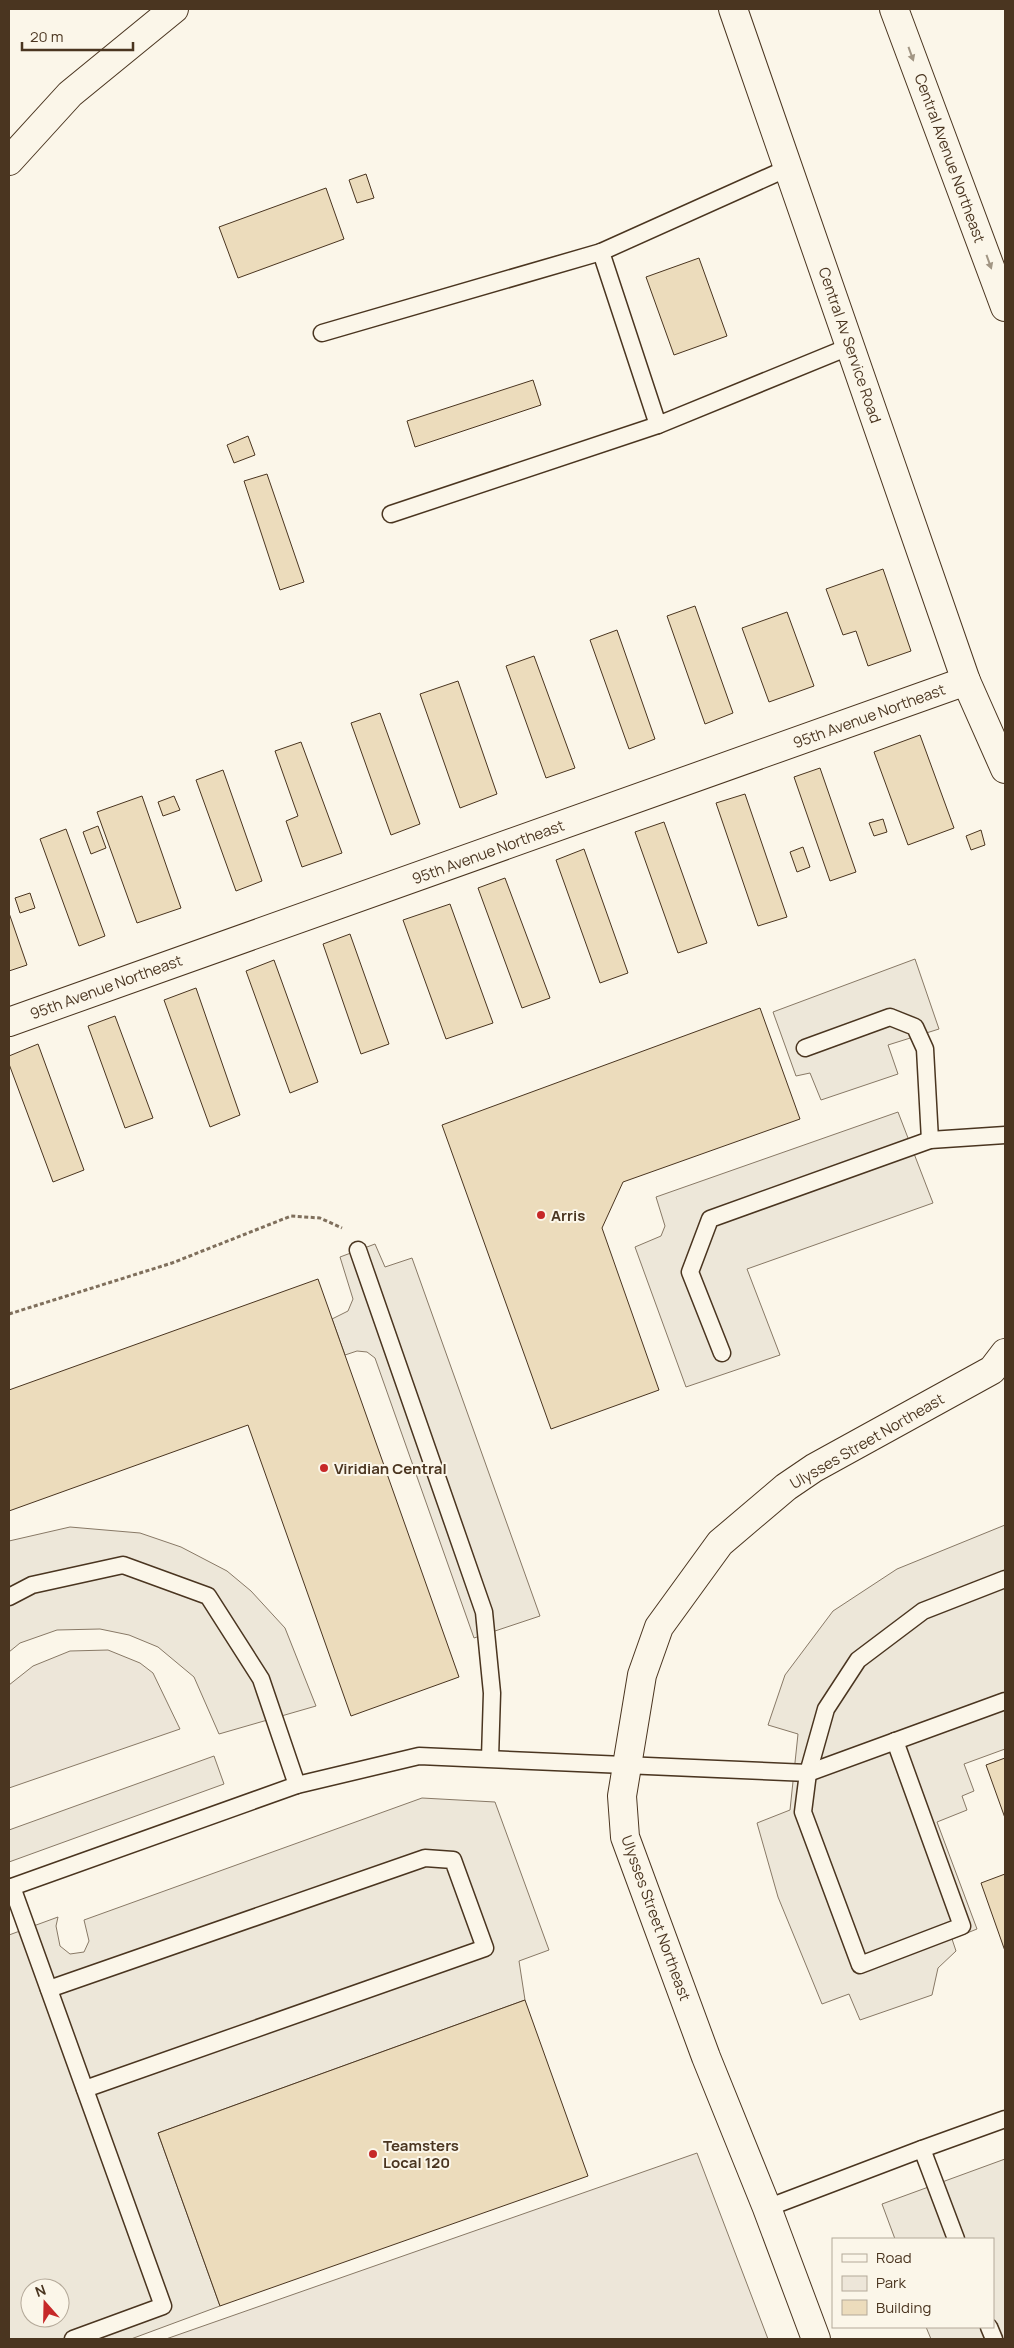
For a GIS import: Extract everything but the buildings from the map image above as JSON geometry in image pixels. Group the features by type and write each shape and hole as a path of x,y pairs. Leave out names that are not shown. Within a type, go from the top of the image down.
{"main road":[{"path":"9,162 70,94 174,9"},
{"name":"Central Av Service Road","path":"733,9 966,681"},
{"name":"Central Avenue Northeast","path":"894,9 1005,307"},
{"path":"966,681 1005,769"},
{"name":"95th Avenue Northeast","path":"9,1022 966,681"},
{"name":"Ulysses Street Northeast","path":"816,2339 767,2208 706,2057 625,1837 622,1796 642,1675 659,1627 720,1544 786,1487 814,1468 992,1370 1005,1353"}],"lane":[{"path":"322,333 600,252 788,168"},
{"path":"600,252 658,425"},
{"path":"391,514 658,425 850,346"},
{"path":"805,1048 890,1017 915,1027 925,1049 930,1140"},
{"path":"722,1353 690,1272 710,1219 930,1140 1005,1135"},
{"path":"358,1250 484,1612 492,1693 490,1758"},
{"path":"9,1597 32,1585 123,1565 208,1596 261,1679 297,1785"},
{"path":"895,1741 962,1926 860,1964 803,1812 808,1773 826,1709 858,1660 923,1611 1005,1579"},
{"path":"73,2339 163,2306 49,1989 10,1888 297,1785 419,1756 808,1773 1005,1701"},
{"path":"49,1989 425,1858 453,1860 485,1948 85,2089"},
{"path":"767,2208 1005,2119"},
{"path":"922,2149 956,2238"}],"path":[{"path":"9,1314 172,1263 291,1216 320,1218 342,1228 358,1250"}],"green space":[{"path":"108,1650 140,1663 153,1673 180,1729 9,1788 9,1685 33,1666 70,1651"},
{"path":"697,2153 768,2339 166,2339"}],"shaded area":[{"path":"915,959 939,1029 888,1045 898,1074 821,1100 810,1073 796,1076 773,1012"},
{"path":"898,1112 933,1203 747,1269 780,1355 686,1387 635,1247 661,1236 665,1226 656,1197"},
{"path":"375,1244 385,1267 412,1258 540,1616 474,1638 375,1358 367,1352 357,1351 345,1355 332,1319 348,1311 353,1299 340,1257"},
{"path":"1005,1525 1005,1749 964,1764 974,1791 962,1796 967,1810 937,1822 977,1929 952,1939 956,1951 938,1968 932,1995 860,2020 849,1994 822,2004 778,1897 757,1823 790,1810 798,1734 768,1725 785,1675 833,1611 897,1569"},
{"path":"70,1527 140,1533 181,1547 227,1571 251,1591 285,1628 316,1706 219,1734 194,1677 158,1647 129,1635 100,1629 57,1630 20,1643 9,1652 9,1541"},
{"path":"214,1756 224,1784 9,1862 9,1830"},
{"path":"422,1798 495,1802 549,1950 519,1961 525,2000 158,2133 220,2306 131,2339 9,2339 9,1935 58,1917 56,1926 60,1946 70,1954 84,1952 89,1941 84,1920"},
{"path":"1005,2159 1005,2339 931,2339 926,2328 994,2328 994,2238 895,2238 882,2204"}],"place":[{"name":"Arris","path":"541,1215"},
{"name":"Viridian Central","path":"324,1468"},
{"name":"Teamsters Local 120","path":"373,2154"}]}
